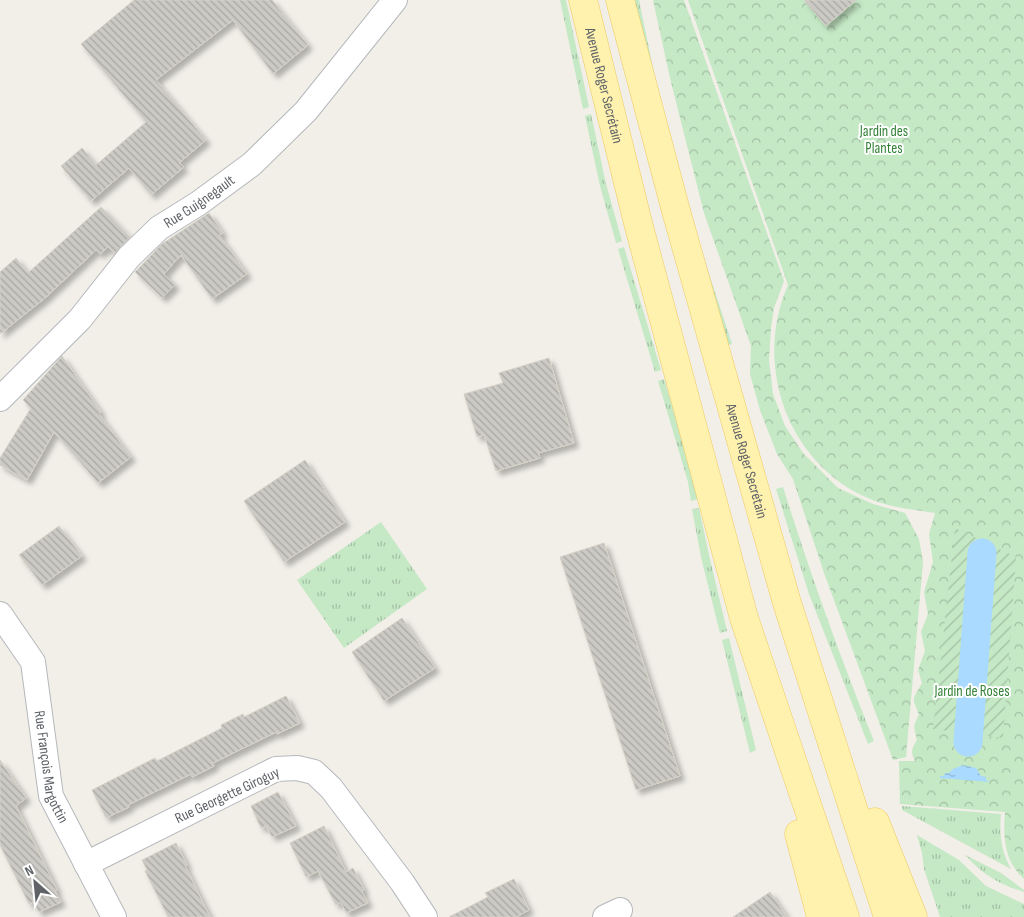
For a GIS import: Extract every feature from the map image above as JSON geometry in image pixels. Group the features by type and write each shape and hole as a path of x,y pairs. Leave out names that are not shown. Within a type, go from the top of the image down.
{"main road":[{"name":"Avenue Roger Secrétain","path":"583,0 638,223 744,618 845,917"},
{"name":"Avenue Roger Secrétain","path":"620,0 676,211 787,603 888,917"},
{"path":"787,603 913,917"},
{"path":"744,618 821,917"}],"street":[{"name":"Rue Guignegault","path":"0,399 80,319 129,256 159,228 199,203 252,164 306,111 395,0"},
{"name":"Rue François Margottin","path":"0,614 33,662 51,796 114,917"},
{"name":"Rue Georgette Giroguy","path":"86,864 276,769 297,768 314,772 331,788 426,917"}],"green space":[{"path":"560,0 566,0 589,107 583,109"},
{"path":"633,0 639,0 659,97 694,228 732,344 728,345 697,256"},
{"path":"653,0 684,0 784,281 774,308 769,360 773,394 785,426 803,453 838,488 873,504 905,513 919,539 923,562 906,757 893,760 824,573 793,479 777,454 760,410 750,374 751,346 704,213 670,78"},
{"name":"Jardin des Plantes","path":"688,0 1024,0 1024,879 1012,864 1006,848 1005,812 900,804 899,761 915,761 912,755 917,740 914,727 919,715 914,697 922,683 918,670 925,651 921,632 928,614 924,592 933,562 929,534 935,513 893,506 876,501 840,482 816,461 798,436 784,408 777,378 774,347 778,315 788,285"},
{"path":"591,114 606,184 622,241 616,243 600,186 585,116"},
{"path":"624,247 661,370 655,372 618,249"},
{"path":"664,379 695,479 698,499 691,501 688,482 658,381"},
{"path":"783,487 826,615 874,741 868,744 809,594 776,489"},
{"path":"699,508 727,631 720,633 701,557 692,509"},
{"path":"381,522 427,589 344,648 297,580"},
{"name":"Jardin de Roses","path":"955,528 1016,557 1003,738 933,729"},
{"path":"729,638 756,750 750,753 722,640"},
{"path":"902,806 1001,814 1002,842 1005,856 1011,869 902,810"},
{"path":"917,835 959,860 986,886 1024,904 1024,917 940,917 924,869"},
{"path":"965,855 1001,873 1024,890 1024,892 1006,886 992,878"}],"water":[{"path":"963,765 976,768 981,776 986,777 986,780 990,782 940,778 945,773 949,773"}],"building":[{"path":"134,0 272,0 308,45 273,74 233,20 156,80 206,140 179,163 184,167 151,195 129,168 91,201 61,166 82,148 96,165 146,122 81,44"},
{"path":"804,0 856,0 826,26"},
{"path":"101,207 130,237 115,253 108,247 100,254 96,250 45,298 0,334 0,272 16,258 28,273"},
{"path":"209,213 223,233 219,235 247,274 212,299 181,255 164,274 175,285 162,298 135,272 162,244"},
{"path":"62,356 101,412 99,414 131,457 98,483 54,432 27,480 0,465 0,458 31,408 23,400"},
{"path":"549,358 574,443 538,453 540,458 496,471 484,435 477,437 464,394 503,383 499,373"},
{"path":"305,460 345,522 284,562 244,501"},
{"path":"59,526 82,556 42,585 19,555"},
{"path":"604,543 680,776 636,790 560,557"},
{"path":"402,618 435,668 384,701 352,652"},
{"path":"286,696 300,723 277,734 276,732 213,763 214,766 192,777 191,774 106,818 92,790 155,758 157,761 222,728 221,725 243,714 244,717"},
{"path":"0,760 26,798 16,806 61,902 39,912 33,902 29,904 0,845"},
{"path":"278,792 296,826 272,837 266,826 261,828 251,806"},
{"path":"324,826 346,872 353,868 368,903 346,913 341,902 336,905 318,871 306,877 290,843"},
{"path":"176,843 210,917 168,917 145,871 147,870 142,860"},
{"path":"514,879 529,910 516,917 449,917 488,897 485,893"},
{"path":"770,892 787,917 733,917"}],"waterway":[{"path":"968,742 982,553"}]}
